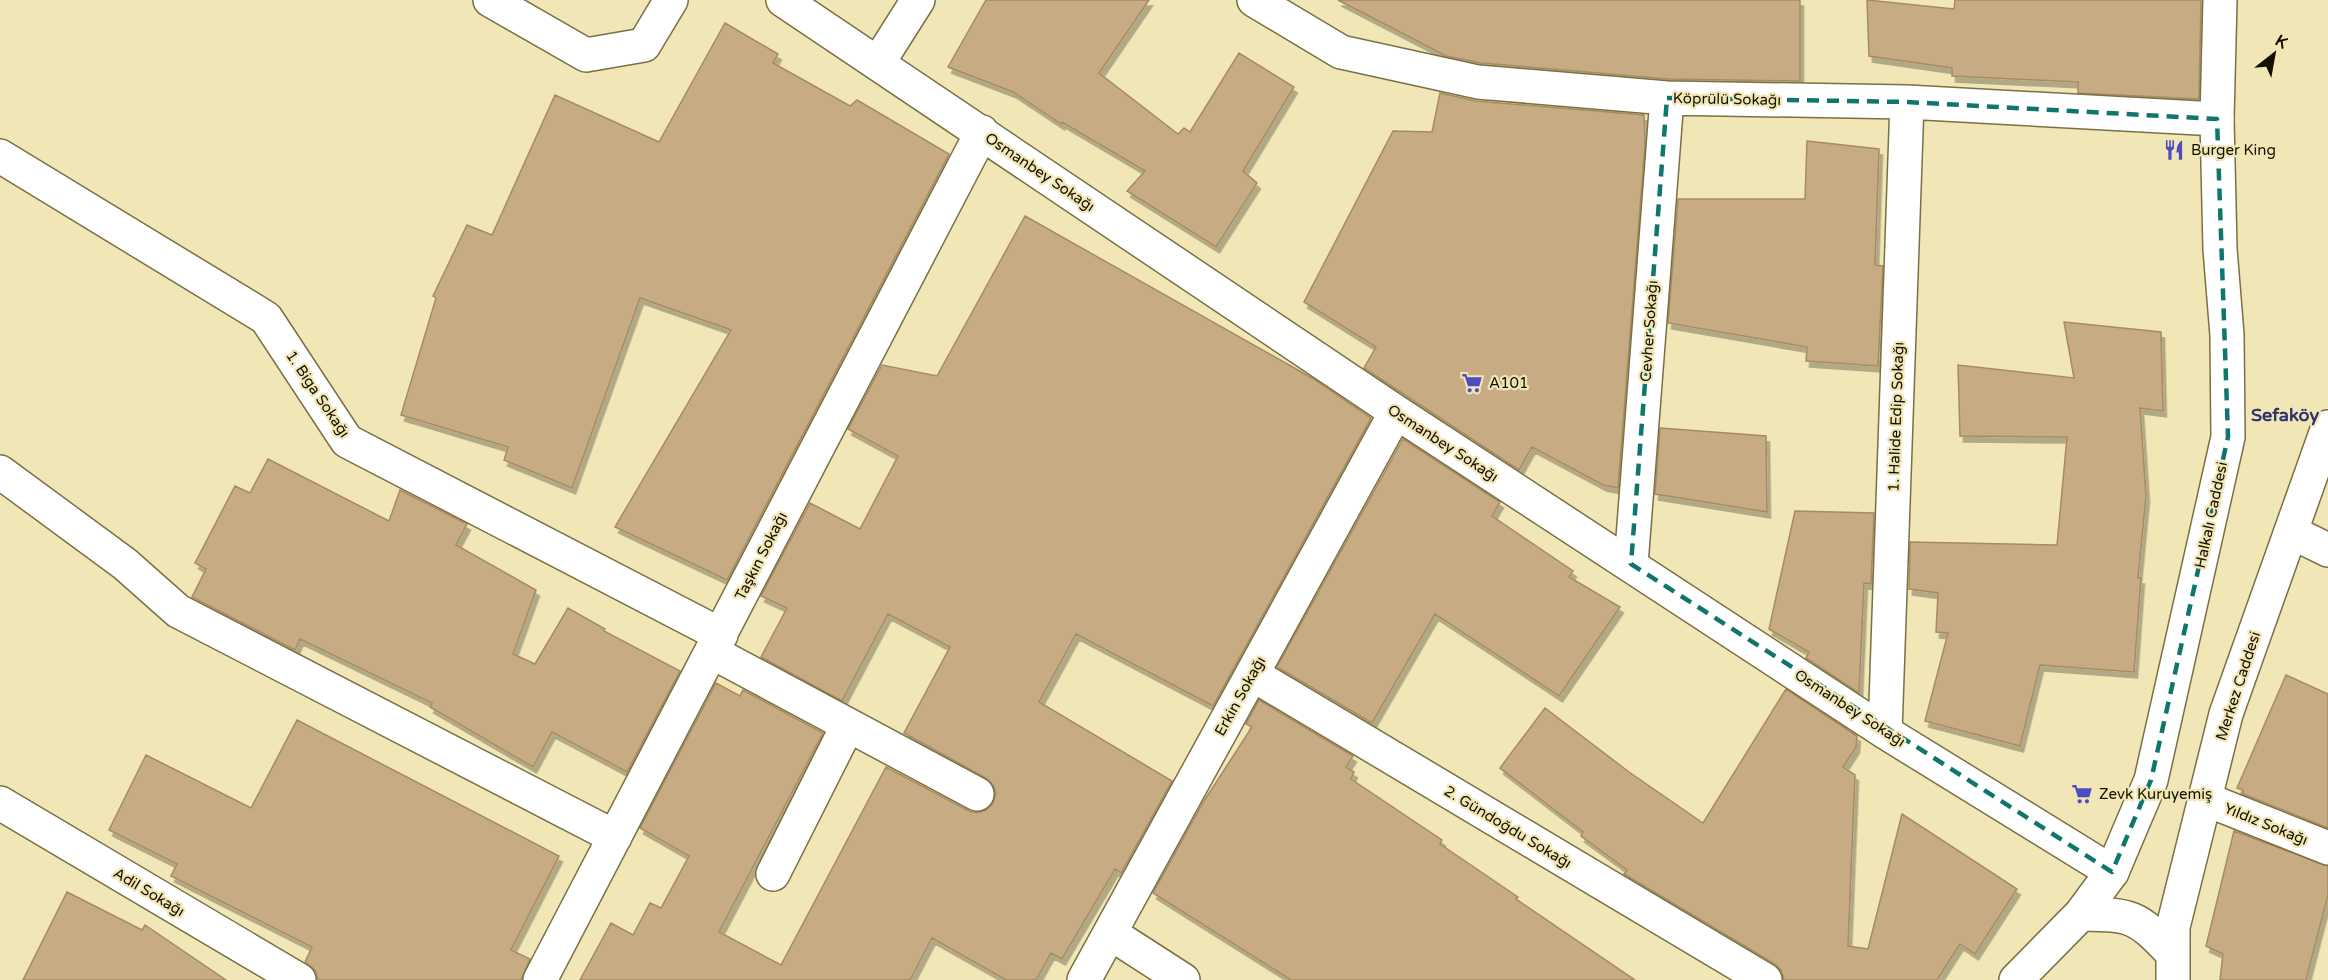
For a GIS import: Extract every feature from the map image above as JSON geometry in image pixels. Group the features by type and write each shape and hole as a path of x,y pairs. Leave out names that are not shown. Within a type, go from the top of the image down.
{"street":[{"path":"490,0 586,54 644,45 671,0"},
{"name":"Osmanbey Sokağı","path":"783,0 1396,412 1885,732 2112,872"},
{"path":"878,63 918,0"},
{"name":"Köprülü Sokağı","path":"1254,0 1341,52 1478,82 1667,98 1906,102 2217,119"},
{"name":"Halkalı Caddesi","path":"2016,980 2080,914 2112,872 2151,780 2228,437 2227,335 2220,249 2217,119 2220,0"},
{"name":"Cevher Sokağı","path":"1631,564 1667,98"},
{"name":"1. Halide Edip Sokağı","path":"1885,732 1906,102"},
{"name":"Taşkın Sokağı","path":"540,980 982,132"},
{"name":"1. Biga Sokağı","path":"0,156 266,318 347,441 716,644 848,725 977,794"},
{"name":"Erkin Sokağı","path":"1084,980 1396,412"},
{"name":"Merkez Caddesi","path":"2172,966 2173,927 2226,714 2328,427"},
{"path":"0,472 125,564 178,611 615,837"},
{"path":"2291,532 2328,550"},
{"name":"2. Gündoğdu Sokağı","path":"1252,674 1765,980"},
{"path":"773,874 848,725"},
{"name":"Yıldız Sokağı","path":"2205,799 2328,848"},
{"name":"Adil Sokağı","path":"0,803 299,980"},
{"path":"2080,914 2121,915 2146,925 2172,966"},
{"path":"1110,933 1184,980"}],"highlighted area":[{"path":"1667,98 1907,102 2217,119 2228,437 2151,780 2112,872 1631,564"}],"building":[{"path":"986,0 1149,0 1099,73 1178,134 1184,128 1190,132 1239,53 1294,87 1243,171 1257,183 1216,247 1127,191 1145,171 1062,122 1061,124 1013,92 948,67"},
{"path":"1338,0 1800,0 1800,81 1668,79 1481,63 1446,56"},
{"path":"1867,0 1954,9 1955,0 2201,0 2199,99 2078,93 2078,82 1952,76 1952,68 1869,56"},
{"path":"725,23 778,54 773,63 850,106 857,100 949,154 727,580 615,527 731,330 640,298 572,488 504,460 508,447 401,415 436,298 433,296 467,225 492,235 555,95 659,142"},
{"path":"1440,93 1476,101 1644,115 1645,145 1618,488 1603,485 1532,447 1519,470 1364,368 1376,347 1304,302 1393,131 1432,132"},
{"path":"1807,141 1879,149 1875,265 1883,266 1878,366 1806,361 1807,347 1668,323 1678,199 1805,199"},
{"path":"1025,216 1312,378 1371,418 1213,706 1076,634 1039,702 1172,781 1121,873 1115,869 1062,959 1051,953 1036,980 1006,980 932,938 910,980 580,980 611,923 633,935 650,903 661,908 689,856 640,828 716,683 740,696 743,690 823,733 719,932 781,965 886,767 969,811 977,813 986,810 993,803 996,793 993,785 986,778 904,733 950,647 888,614 842,701 761,657 787,608 761,596 810,503 860,529 898,456 848,429 882,365 937,376"},
{"path":"2064,322 2161,332 2163,411 2140,408 2146,496 2138,578 2141,578 2134,672 2040,665 2020,746 1925,721 1948,633 1936,632 1938,593 1909,589 1910,542 2057,545 2067,437 1960,436 1958,365 2074,378"},
{"path":"1660,428 1766,436 1767,512 1655,494"},
{"path":"1403,439 1500,502 1492,516 1573,571 1569,577 1620,607 1559,696 1435,614 1372,723 1277,667"},
{"path":"268,459 389,521 400,490 467,524 456,545 536,590 513,654 535,664 568,608 605,629 604,631 680,671 627,772 552,732 533,767 430,707 432,703 300,639 295,650 192,597 206,569 195,563 235,486 250,493"},
{"path":"1795,511 1874,513 1871,584 1864,583 1859,693 1806,658 1809,652 1769,629"},
{"path":"2286,675 2328,694 2328,828 2243,794 2243,790 2237,788"},
{"path":"1786,689 1857,736 1856,747 1843,767 1855,775 1848,946 1868,949 1902,814 2017,889 1975,954 1960,944 1937,980 1784,980 1781,970 1775,964 1624,874 1627,870 1581,836 1583,832 1500,768 1545,708 1629,772 1703,823"},
{"path":"1259,700 1353,756 1346,767 1354,772 1351,779 1442,840 1440,844 1635,980 1291,980 1153,893 1204,801 1252,727 1246,724"},
{"path":"297,720 559,856 511,950 530,959 521,980 318,980 315,970 305,962 312,947 171,876 177,864 109,830 146,755 251,808"},
{"path":"2234,831 2328,866 2328,895 2306,980 2220,980 2223,954 2206,946"},
{"path":"67,892 142,930 145,925 226,980 23,980"}],"place":[{"name":"Burger King","path":"2174,150"},
{"name":"A101","path":"1472,383"},
{"name":"Zevk Kuruyemiş","path":"2082,794"}],"district":[{"name":"Sefaköy","path":"2285,415"}]}
